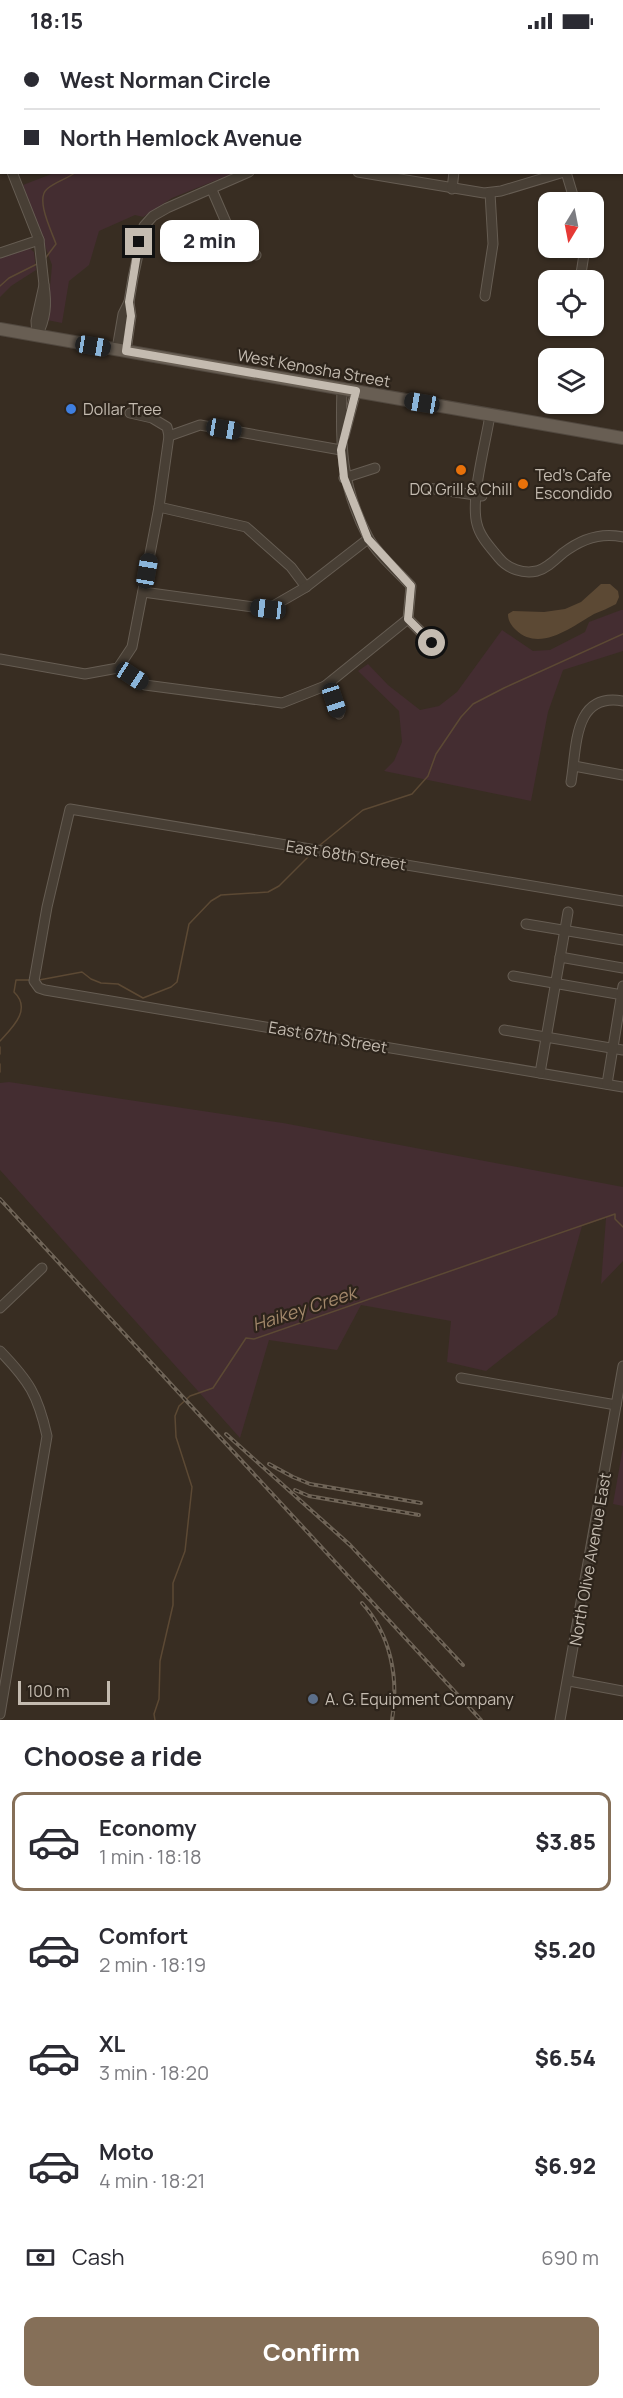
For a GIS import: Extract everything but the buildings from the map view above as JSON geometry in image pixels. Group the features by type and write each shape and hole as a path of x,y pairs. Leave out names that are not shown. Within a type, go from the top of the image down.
{"main road":[{"name":"West Kenosha Street","path":"0,329 623,438"}],"street":[{"path":"13,174 39,240 42,255 47,304 44,323 38,336"},
{"path":"121,350 123,314 129,302 139,242 147,222 167,208 245,174"},
{"path":"375,174 452,189 490,193 558,174"},
{"path":"452,189 454,174"},
{"path":"566,174 572,192"},
{"path":"212,190 235,243 256,255"},
{"path":"485,296 493,244 490,193"},
{"path":"0,253 39,240"},
{"path":"0,659 85,674 118,668 145,685 282,703 325,686 408,619 411,586 368,539 344,478 341,450 342,389"},
{"path":"341,450 356,391"},
{"path":"118,668 132,647 170,436 167,427 152,418 130,414"},
{"path":"493,415 475,512 477,524 486,543 502,562 512,568 540,564 567,544 587,533 606,529 623,532"},
{"path":"170,436 200,425 341,450"},
{"path":"344,478 375,468"},
{"path":"428,488 479,496"},
{"path":"159,507 246,527 291,567 306,587"},
{"path":"522,568 530,572 544,568 569,548 589,538 606,535 623,537"},
{"path":"143,592 268,609 306,587 368,539"},
{"path":"408,619 432,643"},
{"path":"325,686 339,714"},
{"path":"571,782 584,713 599,701 610,699 623,701"},
{"path":"574,766 623,775"},
{"name":"East 68th Street","path":"35,984 34,978 47,907 70,809 623,902"},
{"path":"540,1073 568,912"},
{"path":"526,924 623,940"},
{"path":"560,957 623,968"},
{"path":"513,976 622,992 607,1080"},
{"name":"East 67th Street","path":"35,984 45,990 540,1073 607,1080 623,1087"},
{"path":"504,1030 623,1050"},
{"path":"0,1308 42,1268"},
{"path":"0,1351 22,1374 35,1394 41,1408 47,1436 0,1714"},
{"name":"North Olive Avenue East","path":"562,1720 623,1366"},
{"path":"461,1377 616,1405"},
{"path":"568,1681 623,1691"}],"shaded area":[{"path":"51,174 232,174 172,198 143,217 135,215 99,231 89,265 69,281 62,323 47,320 52,265 23,185"},
{"path":"29,248 34,252 36,270 11,286 0,297 0,258"},
{"path":"601,584 610,584 618,591 619,597 616,604 556,635 535,639 516,630 509,621 508,614 513,611 544,612 565,609 581,602"},
{"path":"623,610 623,651 563,670 548,712 531,801 384,771 394,761 402,742 399,711 358,671 368,664 388,685 420,710 439,706 457,692 502,630 533,651 550,650 585,632 589,622"},
{"path":"9,1082 283,1123 623,1187 623,1261 601,1284 606,1218 582,1226 557,1315 486,1371 447,1362 451,1321 361,1305 337,1350 269,1340 240,1438 0,1170 0,1083"},
{"path":"623,1447 623,1506 613,1504"}],"waterway":[{"path":"44,260 56,244 44,208 44,194 47,189 73,174"},
{"path":"0,286 9,278 37,264"},
{"path":"320,845 363,810 412,794 428,776 436,754 461,717 473,704 623,634"},
{"path":"39,980 82,972 101,983 118,984 143,998 171,987 177,982 189,924 211,901 221,895 268,892 279,886 312,853"},
{"name":"Haikey Creek","path":"0,1041 15,1024 21,1011 19,998 14,992 16,980 29,980"},
{"name":"Haikey Creek","path":"0,1047 0,1054"},
{"name":"Haikey Creek","path":"0,1064 0,1072"},
{"name":"Haikey Creek","path":"155,1720 154,1714 159,1699 160,1661 173,1605 173,1583 185,1551 192,1487 176,1437 175,1416 179,1406 190,1396 213,1388 246,1338 254,1339 615,1214 615,1219 623,1227"}],"railway":[{"path":"0,1199 481,1720"},
{"path":"226,1434 350,1545 463,1665"},
{"path":"269,1464 310,1484 421,1503"},
{"path":"295,1490 309,1496 419,1515"},
{"path":"362,1603 380,1629 391,1658 394,1688 392,1720"}],"place":[{"name":"Dollar Tree","path":"71,409"},
{"name":"DQ Grill & Chill","path":"461,470"},
{"name":"Ted's Cafe Escondido","path":"523,484"},
{"name":"A. G. Equipment Company","path":"313,1699"}],"route":[{"path":"139,242 129,302 131,316 126,351 356,391 341,450 344,478 368,539 411,586 408,619 432,643"}]}
